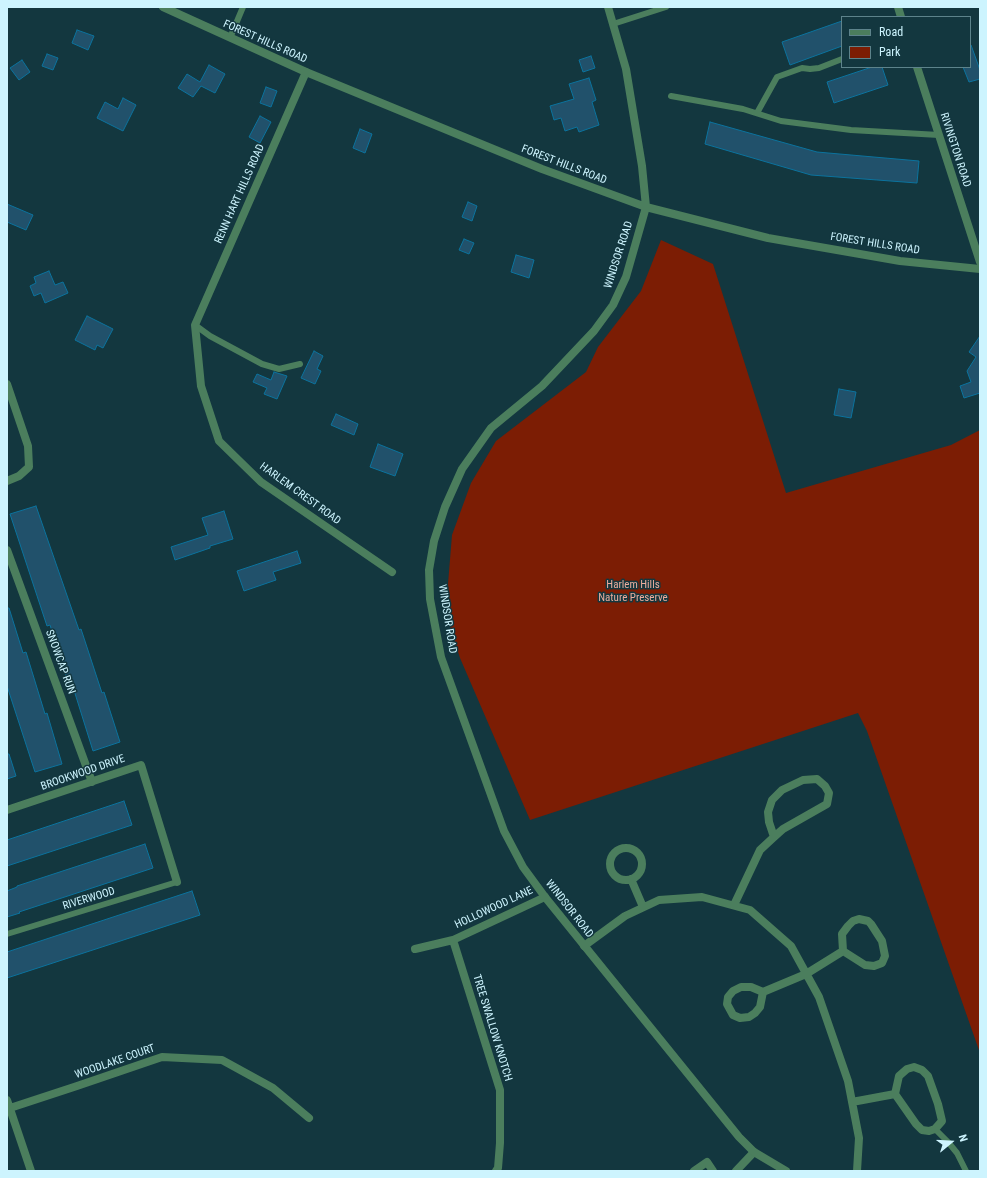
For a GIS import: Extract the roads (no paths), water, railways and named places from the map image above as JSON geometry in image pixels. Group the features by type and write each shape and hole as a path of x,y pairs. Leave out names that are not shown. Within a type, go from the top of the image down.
{"street":[{"name":"FOREST HILLS ROAD","path":"162,7 306,72 542,169 646,207 768,238 900,261 980,269"},
{"name":"WINDSOR ROAD","path":"608,7 626,69 630,89 642,166 646,207 626,277 613,305 594,331 542,386 491,428 462,469 443,514 434,541 429,570 430,599 441,657 504,831 523,866 545,897 584,946 739,1137 754,1152 786,1171"},
{"name":"RIVINGTON ROAD","path":"917,68 980,262"},
{"name":"RENN HART HILLS ROAD","path":"195,325 306,72"},
{"name":"HARLEM CREST ROAD","path":"195,325 201,386 219,441 261,482 392,572"},
{"path":"7,384 28,446 29,467 19,476 7,481"},
{"name":"SNOWCAP RUN","path":"7,550 92,782"},
{"name":"BROOKWOOD DRIVE","path":"7,810 141,765 177,882"},
{"path":"734,905 760,850 783,829 827,804 829,793 825,786 817,779 803,780 782,790 772,800 768,812 768,822 774,837"},
{"path":"631,879 643,908"},
{"name":"HOLLOWOOD LANE","path":"415,949 453,940 545,897"},
{"path":"584,946 625,916 659,900 702,897 750,910 791,946 819,997 848,1081 859,1138 857,1171"},
{"path":"859,919 868,921 871,924 882,941 885,956 882,963 874,966 865,966 843,951 842,934 853,921 859,919"},
{"name":"TREE SWALLOW KNOTCH","path":"453,940 500,1090 500,1143 498,1170"},
{"path":"763,992 760,1007 749,1017 740,1018 733,1015 727,1004 728,997 733,991 741,987 750,987 763,992 806,974 843,951"},
{"name":"WOODLAKE COURT","path":"8,1104 77,1086 162,1057 222,1060 272,1088 309,1118"},
{"path":"914,1067 922,1070 928,1076 938,1104 942,1121 935,1129 930,1131 922,1130 916,1124 895,1094 899,1076 907,1069 914,1067"},
{"path":"852,1102 895,1094"},
{"path":"8,1104 31,1171"},
{"path":"736,1171 754,1152"},
{"path":"694,1171 707,1162 713,1171"}],"lane":[{"path":"230,38 244,7"},
{"path":"613,24 666,7"},
{"path":"757,113 777,77 802,68 819,68 841,59"},
{"path":"671,96 743,109 781,121 843,129 939,135"},
{"path":"195,325 210,336 262,364 279,369 300,364"},
{"name":"RIVERWOOD","path":"7,934 177,882"},
{"path":"935,1129 957,1154 966,1171"}],"park label":[{"name":"Harlem Hills Nature Preserve","path":"633,591"}]}
